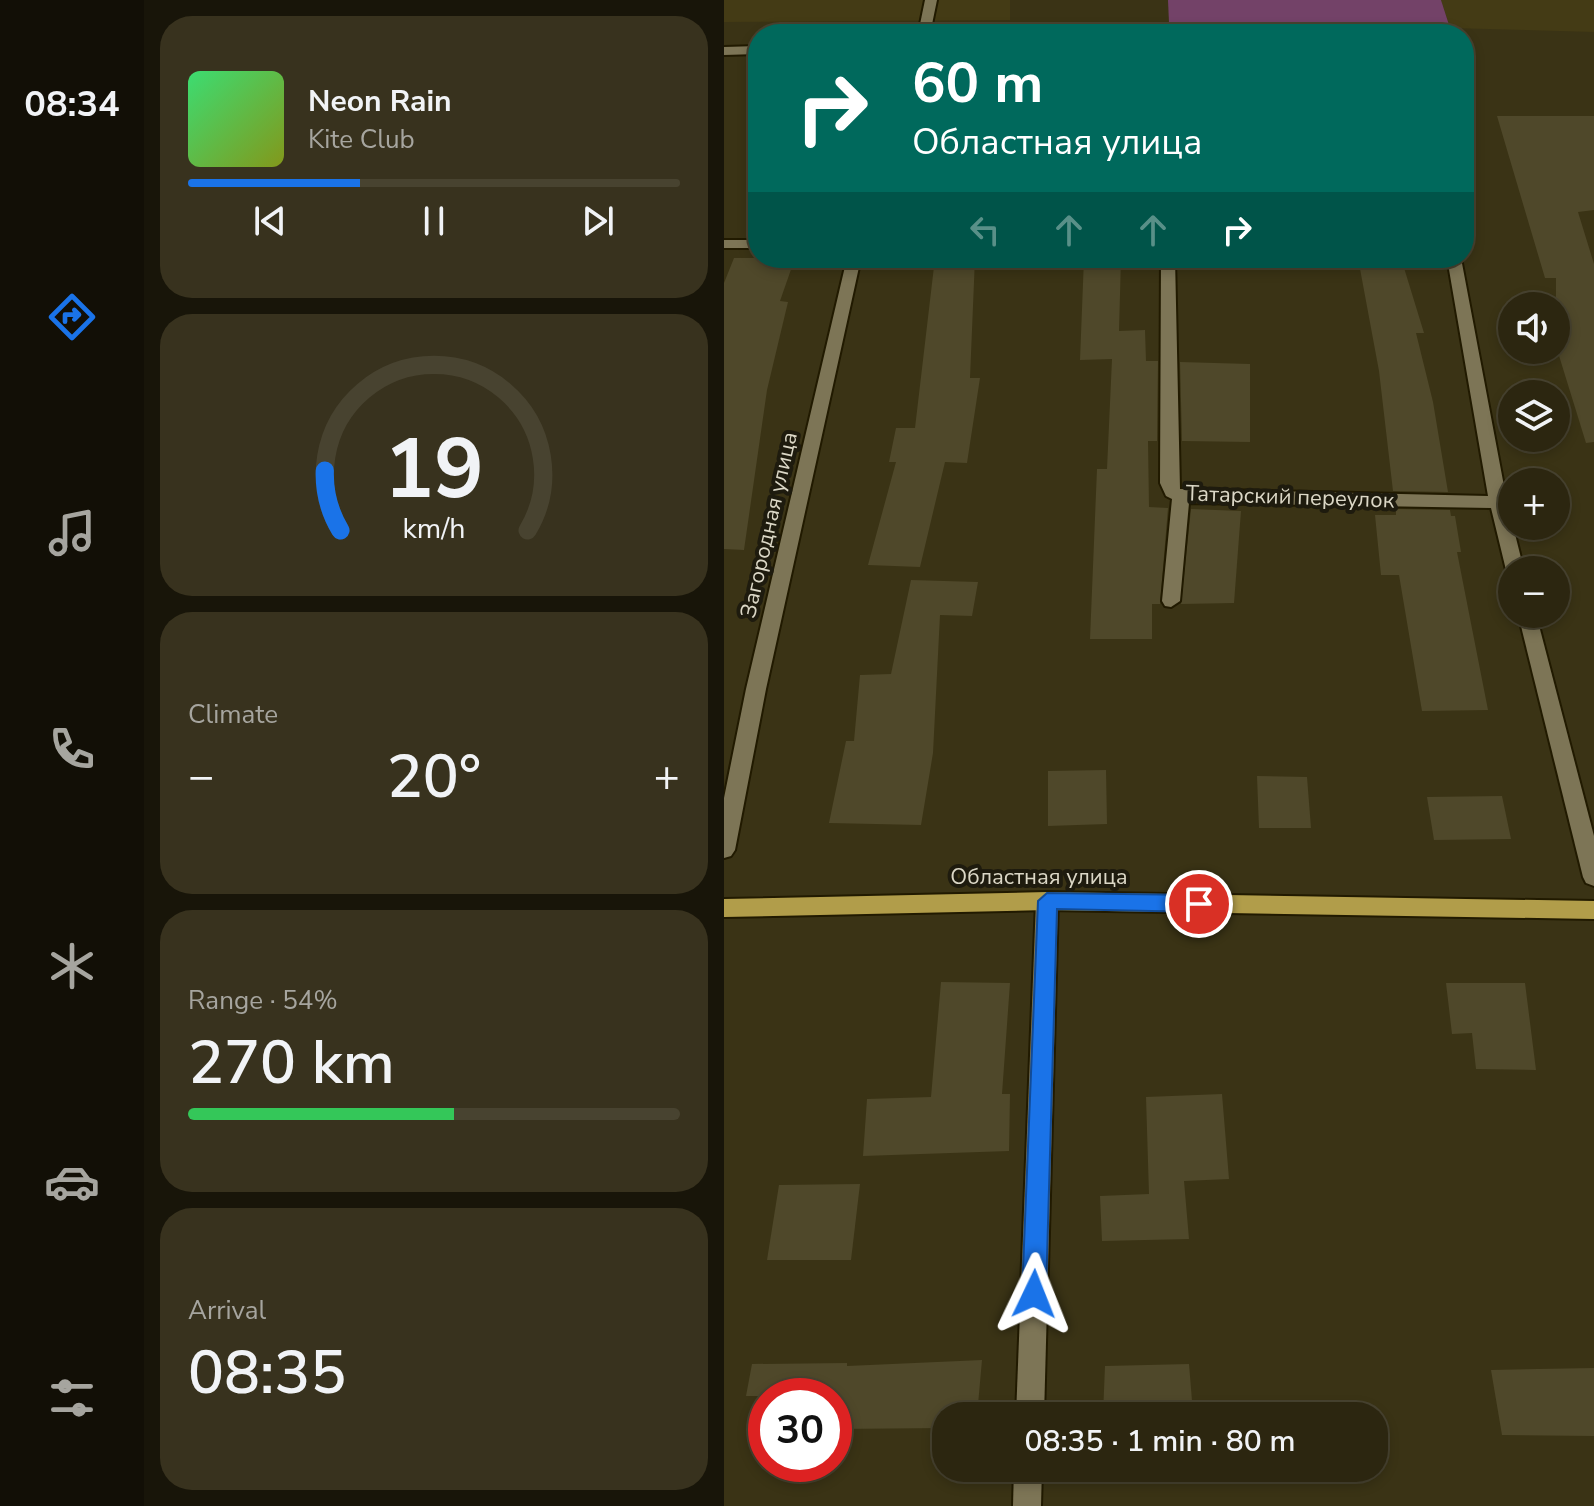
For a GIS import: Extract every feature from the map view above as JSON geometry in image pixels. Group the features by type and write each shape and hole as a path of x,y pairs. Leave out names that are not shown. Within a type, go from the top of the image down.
{"main road":[{"name":"Областная улица","path":"724,908 1047,901 1594,910"}],"street":[{"path":"926,24 931,0"},
{"path":"724,51 748,50"},
{"path":"724,244 748,244"},
{"name":"Загородная улица","path":"724,850 756,689 852,268"},
{"name":"Татарский переулок","path":"1168,268 1169,483 1172,492 1181,497 1498,502"},
{"path":"1456,268 1498,502"},
{"path":"1171,601 1181,497"},
{"path":"1531,628 1594,877"},
{"path":"1030,1402 1047,901"},
{"path":"1027,1506 1028,1482"}],"shaded area":[{"path":"724,0 1010,0 1010,20 724,22"},
{"path":"1168,0 1441,0 1449,24 1225,24 1169,23"},
{"path":"1441,0 1594,0 1594,32 1474,29 1474,24 1449,24"}],"building":[{"path":"1497,116 1594,116 1594,210 1578,212 1594,264 1594,442 1586,443 1570,391 1570,380 1567,380 1562,364 1570,364 1570,292 1556,292 1556,278 1545,278"},
{"path":"734,258 748,258 748,268 792,268 780,301 788,302 767,390 744,550 724,549 724,283"},
{"path":"934,268 975,268 970,378 980,378 967,463 945,462 920,567 868,565 896,462 889,462 896,428 915,428"},
{"path":"1084,268 1121,268 1119,331 1145,330 1146,361 1158,361 1157,441 1148,441 1149,507 1168,508 1160,604 1152,604 1152,639 1090,639 1097,469 1107,469 1112,359 1080,360"},
{"path":"1360,268 1404,268 1424,333 1416,333 1433,402 1448,492 1393,491 1379,371"},
{"path":"1180,362 1250,364 1250,442 1182,441"},
{"path":"1191,509 1241,511 1234,603 1181,604"},
{"path":"1396,509 1450,510 1451,516 1455,516 1461,552 1457,552 1488,710 1422,711 1399,575 1381,575 1375,515 1396,515"},
{"path":"911,580 978,582 972,616 940,615 933,753 921,825 829,823 846,741 854,741 860,675 891,674"},
{"path":"1106,770 1107,824 1048,826 1048,771"},
{"path":"1257,776 1307,777 1311,828 1259,828"},
{"path":"1502,796 1511,839 1434,840 1427,797"},
{"path":"941,982 1010,983 1002,1094 1010,1094 1009,1151 863,1156 867,1099 931,1097"},
{"path":"1446,983 1525,983 1536,1070 1476,1069 1472,1033 1452,1034"},
{"path":"1222,1094 1229,1179 1184,1181 1189,1239 1102,1241 1100,1196 1149,1194 1146,1097"},
{"path":"860,1184 851,1260 767,1260 779,1185"},
{"path":"982,1360 978,1402 932,1402 932,1428 852,1429 852,1378 749,1378 752,1364 847,1363 847,1366"},
{"path":"1189,1364 1192,1402 1104,1402 1105,1366"},
{"path":"1594,1368 1594,1436 1502,1435 1491,1370"}],"route":[{"path":"1034,1294 1047,901 1199,904"}]}
